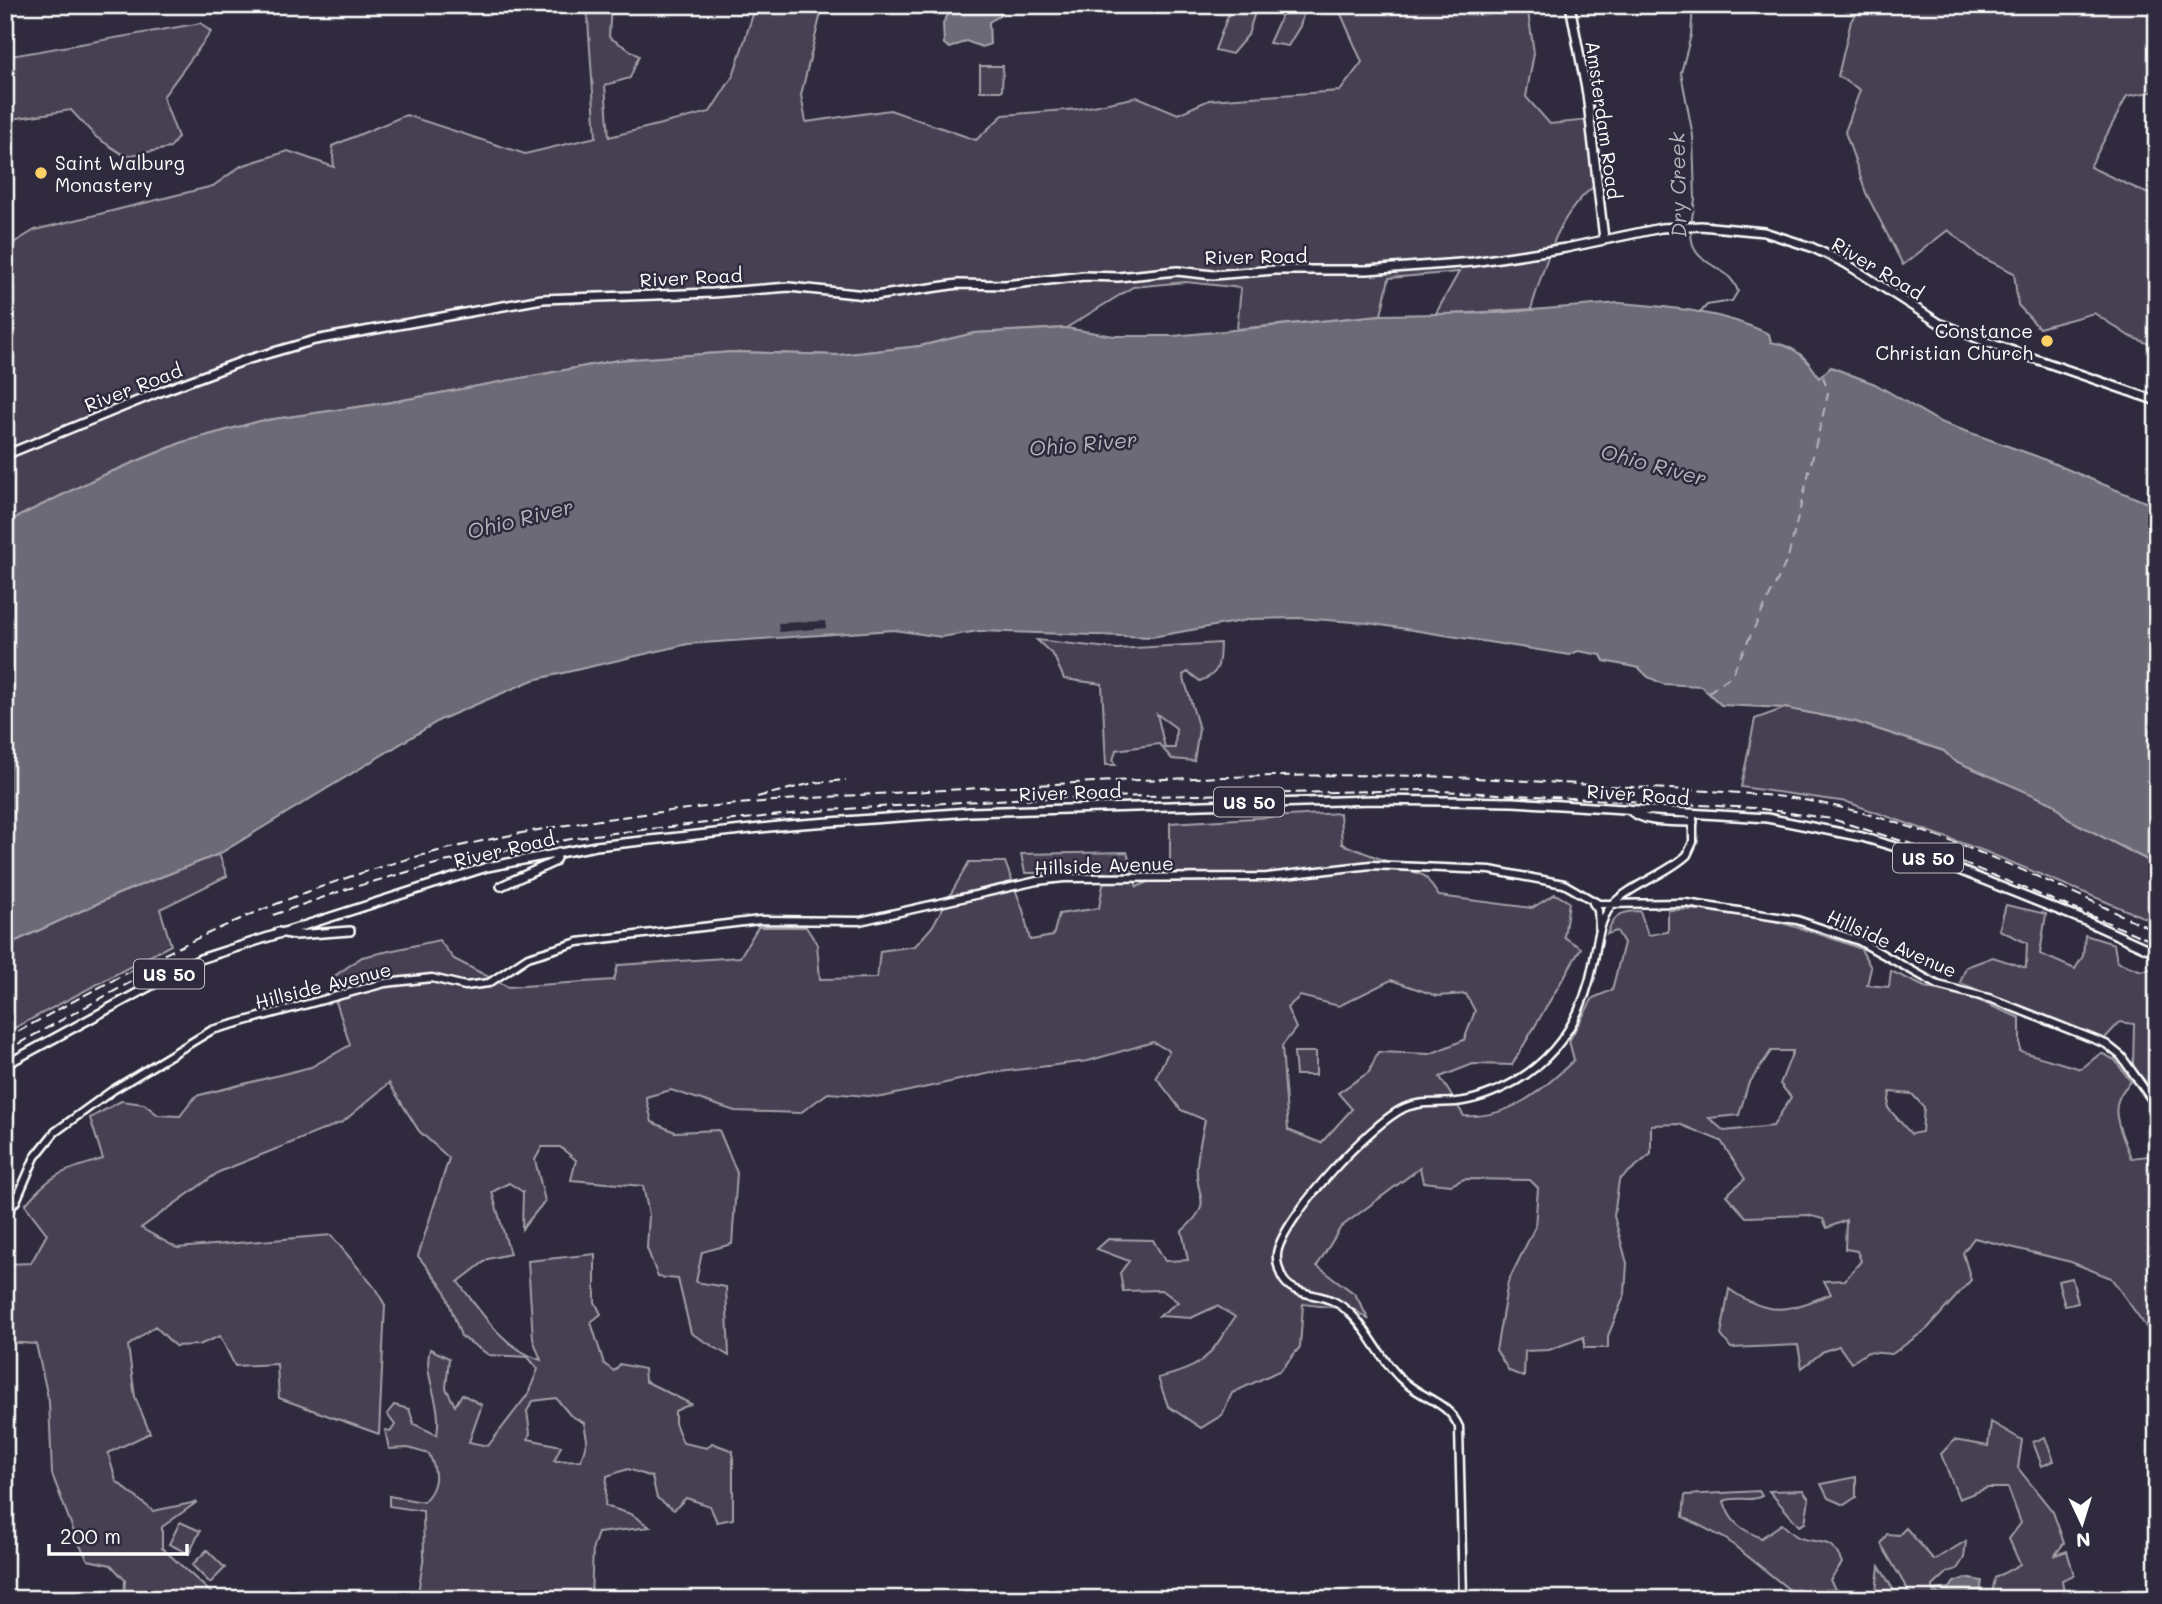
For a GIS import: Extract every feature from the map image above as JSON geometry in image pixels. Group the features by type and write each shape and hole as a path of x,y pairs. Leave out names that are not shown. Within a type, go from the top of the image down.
{"main road":[{"name":"Amsterdam Road","path":"1570,5 1587,94 1604,239"},
{"name":"River Road","path":"5,455 246,360 315,340 542,299 713,293 789,286 875,296 958,284 1004,285 1084,276 1118,277 1177,271 1213,275 1275,270 1367,270 1473,262 1661,228 1730,227 1764,232 1811,247 1845,263 1940,323 2002,348 2157,401"},
{"name":"River Road","path":"5,1065 191,963 278,932 464,874 559,852 789,825 1089,806 1373,800 1513,802 1793,822 1891,845 1944,863 2157,953"},
{"path":"1628,809 1638,817 1649,820 1693,822"},
{"path":"501,886 554,862 559,852"},
{"path":"278,932 296,935 350,931"}],"street":[{"path":"1600,932 1611,905 1687,855 1693,842 1693,814"},
{"name":"Hillside Avenue","path":"5,1215 16,1201 35,1157 55,1132 113,1090 212,1030 385,983 432,978 465,986 489,983 528,957 578,942 760,920 860,921 1051,879 1267,877 1371,865 1490,870 1564,884 1593,902 1611,905 1686,903 1797,920 1859,942 1930,981 1992,999 2112,1047 2122,1056 2157,1107"},
{"path":"1629,893 1633,905"},
{"path":"1463,1599 1461,1470 1459,1427 1455,1418 1447,1407 1421,1395 1399,1378 1350,1312 1327,1298 1300,1292 1287,1285 1279,1268 1278,1249 1323,1177 1394,1114 1416,1105 1460,1101 1491,1093 1525,1075 1545,1058 1562,1039 1582,1006 1591,979 1600,932 1600,917 1593,902"}],"shaded area":[{"path":"587,5 611,5 609,37 639,56 630,78 605,85 609,137 710,112 733,76 756,5 823,5 801,95 806,122 890,110 976,140 1003,115 1078,109 1138,97 1178,114 1209,100 1340,91 1362,62 1337,5 1527,5 1534,53 1526,97 1550,124 1589,120 1597,184 1583,196 1562,225 1531,309 1435,315 1459,272 1389,278 1381,315 1237,329 1241,288 1186,282 1133,287 1066,328 974,333 920,346 839,355 733,352 618,360 392,402 260,421 183,442 99,477 5,523 5,248 35,230 213,186 241,166 288,151 334,167 332,146 406,115 525,154 596,137"},
{"path":"1232,5 1257,5 1248,35 1232,54 1215,50"},
{"path":"1286,5 1306,5 1300,26 1288,46 1269,43"},
{"path":"1861,5 2157,5 2157,91 2127,96 2090,167 2157,198 2157,347 2129,336 2094,313 2039,328 2018,305 2014,273 1979,256 1948,230 1903,265 1866,193 1845,132 1860,90 1838,76 1851,21"},
{"path":"201,23 211,32 163,97 178,137 170,148 125,156 96,137 71,110 5,120 5,57"},
{"path":"980,66 1003,66 1002,91 980,91"},
{"path":"1037,640 1117,649 1220,643 1218,667 1212,675 1200,681 1188,672 1183,675 1199,729 1194,761 1172,759 1159,744 1116,750 1113,761 1116,765 1106,765 1102,684 1064,679 1054,656","holes":["1157,714 1176,728 1175,748 1165,748"]},
{"path":"1785,708 1856,722 1944,751 1953,760 2054,804 2068,819 2157,865 2157,923 1984,851 1847,802 1741,787 1755,719"},
{"path":"1340,813 1342,844 1425,876 1439,896 1532,908 1555,894 1569,902 1564,937 1581,948 1512,1065 1473,1064 1440,1077 1464,1116 1496,1113 1525,1100 1574,1060 1569,1041 1593,998 1612,990 1624,943 1617,931 1607,934 1612,922 1619,915 1633,911 1640,911 1648,935 1668,932 1668,910 1717,911 1791,925 1861,949 1871,968 1867,985 1889,987 1891,971 1925,987 1975,999 2020,1018 2020,1051 2081,1069 2101,1053 2115,1060 2131,1082 2118,1100 2116,1109 2119,1128 2131,1158 2157,1155 2157,1342 2111,1278 2071,1262 1974,1238 1963,1253 1971,1280 1927,1329 1892,1354 1868,1352 1851,1363 1839,1346 1824,1351 1802,1368 1798,1345 1731,1348 1721,1335 1729,1289 1768,1308 1790,1308 1831,1294 1824,1281 1845,1280 1861,1261 1857,1251 1845,1249 1846,1220 1827,1228 1823,1219 1808,1215 1746,1217 1726,1195 1745,1179 1721,1141 1679,1124 1651,1125 1651,1154 1619,1180 1614,1216 1627,1263 1625,1294 1608,1336 1608,1348 1584,1348 1584,1337 1549,1350 1525,1351 1524,1377 1509,1371 1496,1350 1508,1282 1535,1227 1538,1188 1530,1180 1464,1179 1451,1185 1423,1182 1420,1168 1341,1227 1317,1266 1355,1294 1369,1320 1355,1310 1303,1304 1300,1347 1281,1370 1232,1393 1222,1415 1201,1428 1168,1406 1158,1378 1187,1369 1205,1358 1235,1317 1217,1306 1191,1318 1159,1316 1178,1302 1162,1290 1123,1291 1120,1273 1129,1261 1097,1249 1108,1239 1153,1240 1165,1261 1188,1260 1182,1231 1193,1221 1201,1205 1197,1165 1205,1120 1181,1110 1156,1077 1169,1051 1153,1042 1088,1061 991,1073 882,1097 828,1093 800,1113 735,1111 671,1090 646,1097 652,1122 675,1132 719,1130 737,1173 732,1244 702,1252 696,1282 726,1287 729,1356 691,1333 678,1279 658,1277 647,1248 649,1215 643,1186 571,1180 576,1160 560,1147 542,1147 535,1160 545,1201 522,1229 523,1192 509,1183 492,1192 510,1254 488,1259 458,1282 504,1338 516,1348 541,1360 533,1339 528,1261 595,1254 595,1302 601,1314 591,1322 604,1364 614,1371 620,1364 644,1369 645,1381 691,1404 675,1411 675,1423 683,1443 707,1448 712,1443 733,1451 733,1519 717,1522 710,1506 686,1498 674,1510 657,1498 652,1477 628,1469 607,1476 605,1506 631,1514 650,1527 598,1533 593,1547 591,1599 417,1599 424,1556 423,1511 389,1506 389,1496 423,1502 434,1485 434,1467 429,1454 408,1448 389,1449 385,1430 391,1431 395,1425 387,1414 394,1405 409,1409 414,1424 437,1435 437,1411 428,1360 430,1349 449,1358 446,1388 455,1406 462,1394 482,1405 469,1442 488,1446 528,1394 538,1369 528,1357 489,1355 461,1336 444,1289 418,1256 449,1158 419,1131 389,1083 343,1122 219,1172 141,1228 177,1248 331,1235 375,1288 385,1305 379,1434 279,1398 277,1364 235,1366 220,1336 199,1345 175,1346 155,1326 128,1346 135,1397 150,1433 108,1453 116,1481 153,1511 197,1502 162,1527 162,1548 218,1599 124,1599 125,1580 111,1565 88,1560 77,1540 52,1474 49,1402 36,1344 5,1342 5,1264 31,1263 47,1234 25,1205 35,1194 60,1174 103,1159 90,1118 121,1101 144,1104 158,1115 180,1116 196,1096 311,1067 350,1045 329,980 362,957 439,940 454,959 508,987 614,980 618,965 740,957 758,927 806,927 817,944 820,979 877,978 880,951 915,946 932,927 969,862 1005,862 1023,910 1030,940 1053,936 1059,914 1099,908 1105,873 1025,873 1021,854 1127,852 1137,887 1170,871 1170,823","holes":["1391,980 1437,996 1466,994 1475,1011 1464,1040 1430,1054 1378,1052 1369,1072 1338,1093 1352,1109 1321,1143 1288,1130 1282,1046 1296,1028 1287,1008 1300,996 1339,1006","1771,1051 1793,1051 1780,1084 1791,1097 1773,1126 1724,1131 1709,1118 1739,1115 1748,1085","1890,1092 1912,1094 1924,1107 1922,1132 1911,1134 1888,1108","556,1398 570,1415 584,1423 587,1440 581,1460 554,1461 561,1446 528,1439 530,1433 527,1411 533,1401"]},
{"path":"219,854 227,876 160,909 171,945 5,1033 5,946 118,894"},
{"path":"2006,905 2046,914 2040,954 2075,969 2083,956 2085,935 2114,944 2117,962 2142,971 2153,968 2157,974 2157,1096 2133,1066 2134,1024 2120,1022 2104,1039 1960,983 1966,967 1993,957 2026,968 2027,943 1999,930"},
{"path":"1294,1052 1316,1052 1316,1075 1296,1075"},
{"path":"2072,1278 2078,1303 2065,1306 2058,1281"},
{"path":"1991,1422 2022,1440 2018,1468 2053,1512 2064,1543 2055,1555 2067,1551 2074,1575 2062,1580 2065,1599 1991,1599 1995,1578 2020,1564 2009,1539 2021,1523 2008,1488 1987,1488 1959,1499 1941,1454 1954,1440 1988,1446"},
{"path":"2045,1437 2054,1461 2042,1466 2033,1442"},
{"path":"1856,1477 1856,1497 1844,1505 1828,1498 1821,1484"},
{"path":"1803,1490 1809,1499 1805,1523 1799,1526 1769,1491"},
{"path":"1759,1491 1762,1496 1757,1498 1724,1501 1733,1520 1761,1538 1782,1524 1798,1537 1830,1545 1842,1563 1830,1580 1841,1599 1801,1599 1726,1539 1683,1517 1685,1495"},
{"path":"180,1522 200,1531 189,1554 169,1544"},
{"path":"1906,1528 1934,1560 1966,1541 1964,1558 1957,1569 1948,1572 1933,1586 1934,1599 1913,1599 1881,1544 1887,1534 1899,1535"},
{"path":"207,1550 225,1568 210,1583 192,1565"},
{"path":"1879,1566 1899,1599 1875,1599"}],"water":[{"path":"954,5 1006,5 1001,15 989,22 990,44 982,47 966,41 950,48 944,44 943,23"},
{"name":"Ohio River","path":"1619,303 1696,311 1751,326 1769,334 1771,342 1787,346 1800,354 1819,378 1831,367 1875,384 1940,422 2036,456 2157,507 2157,865 2068,819 2054,804 1953,760 1944,751 1856,722 1785,708 1721,705 1701,686 1663,684 1648,677 1639,668 1604,661 1601,655 1578,651 1570,655 1368,623 1299,618 1253,619 1152,637 979,631 941,637 894,630 688,644 533,680 440,720 219,854 118,894 5,946 5,523 99,477 183,442 260,421 392,402 618,360 733,352 839,355 920,346 974,333 1066,328 1114,336 1174,336 1381,315 1495,313"},
{"path":"1965,1578 1982,1581 1980,1594 1940,1596 1936,1593 1935,1590 1950,1588 1954,1582"}],"pier":[{"path":"825,621 826,628 779,632 778,623"}],"waterway":[{"name":"Dry Creek","path":"1691,225 1695,199 1693,136 1681,73 1691,35 1693,5"},
{"name":"Dry Creek","path":"1691,231 1692,243 1702,259 1725,274 1738,291 1732,301 1707,305 1700,313"}],"ferry route":[{"path":"1709,692 1731,676 1788,558 1828,394 1823,375"}],"railway":[{"path":"5,1039 152,961 251,914 355,875 476,842 684,809 824,797 1078,783 1251,776 1424,776 1700,790 1792,798 1838,807 1931,834 2025,871 2157,932"},
{"path":"757,797 813,783 846,780"},
{"path":"273,915 347,889 443,862 594,835 828,810 1013,799 1424,790 1755,808 1832,819 1934,851 2157,943"},
{"path":"5,1051 171,960"}],"place":[{"name":"Saint Walburg Monastery","path":"41,173"},
{"name":"Constance Christian Church","path":"2047,341"}]}
